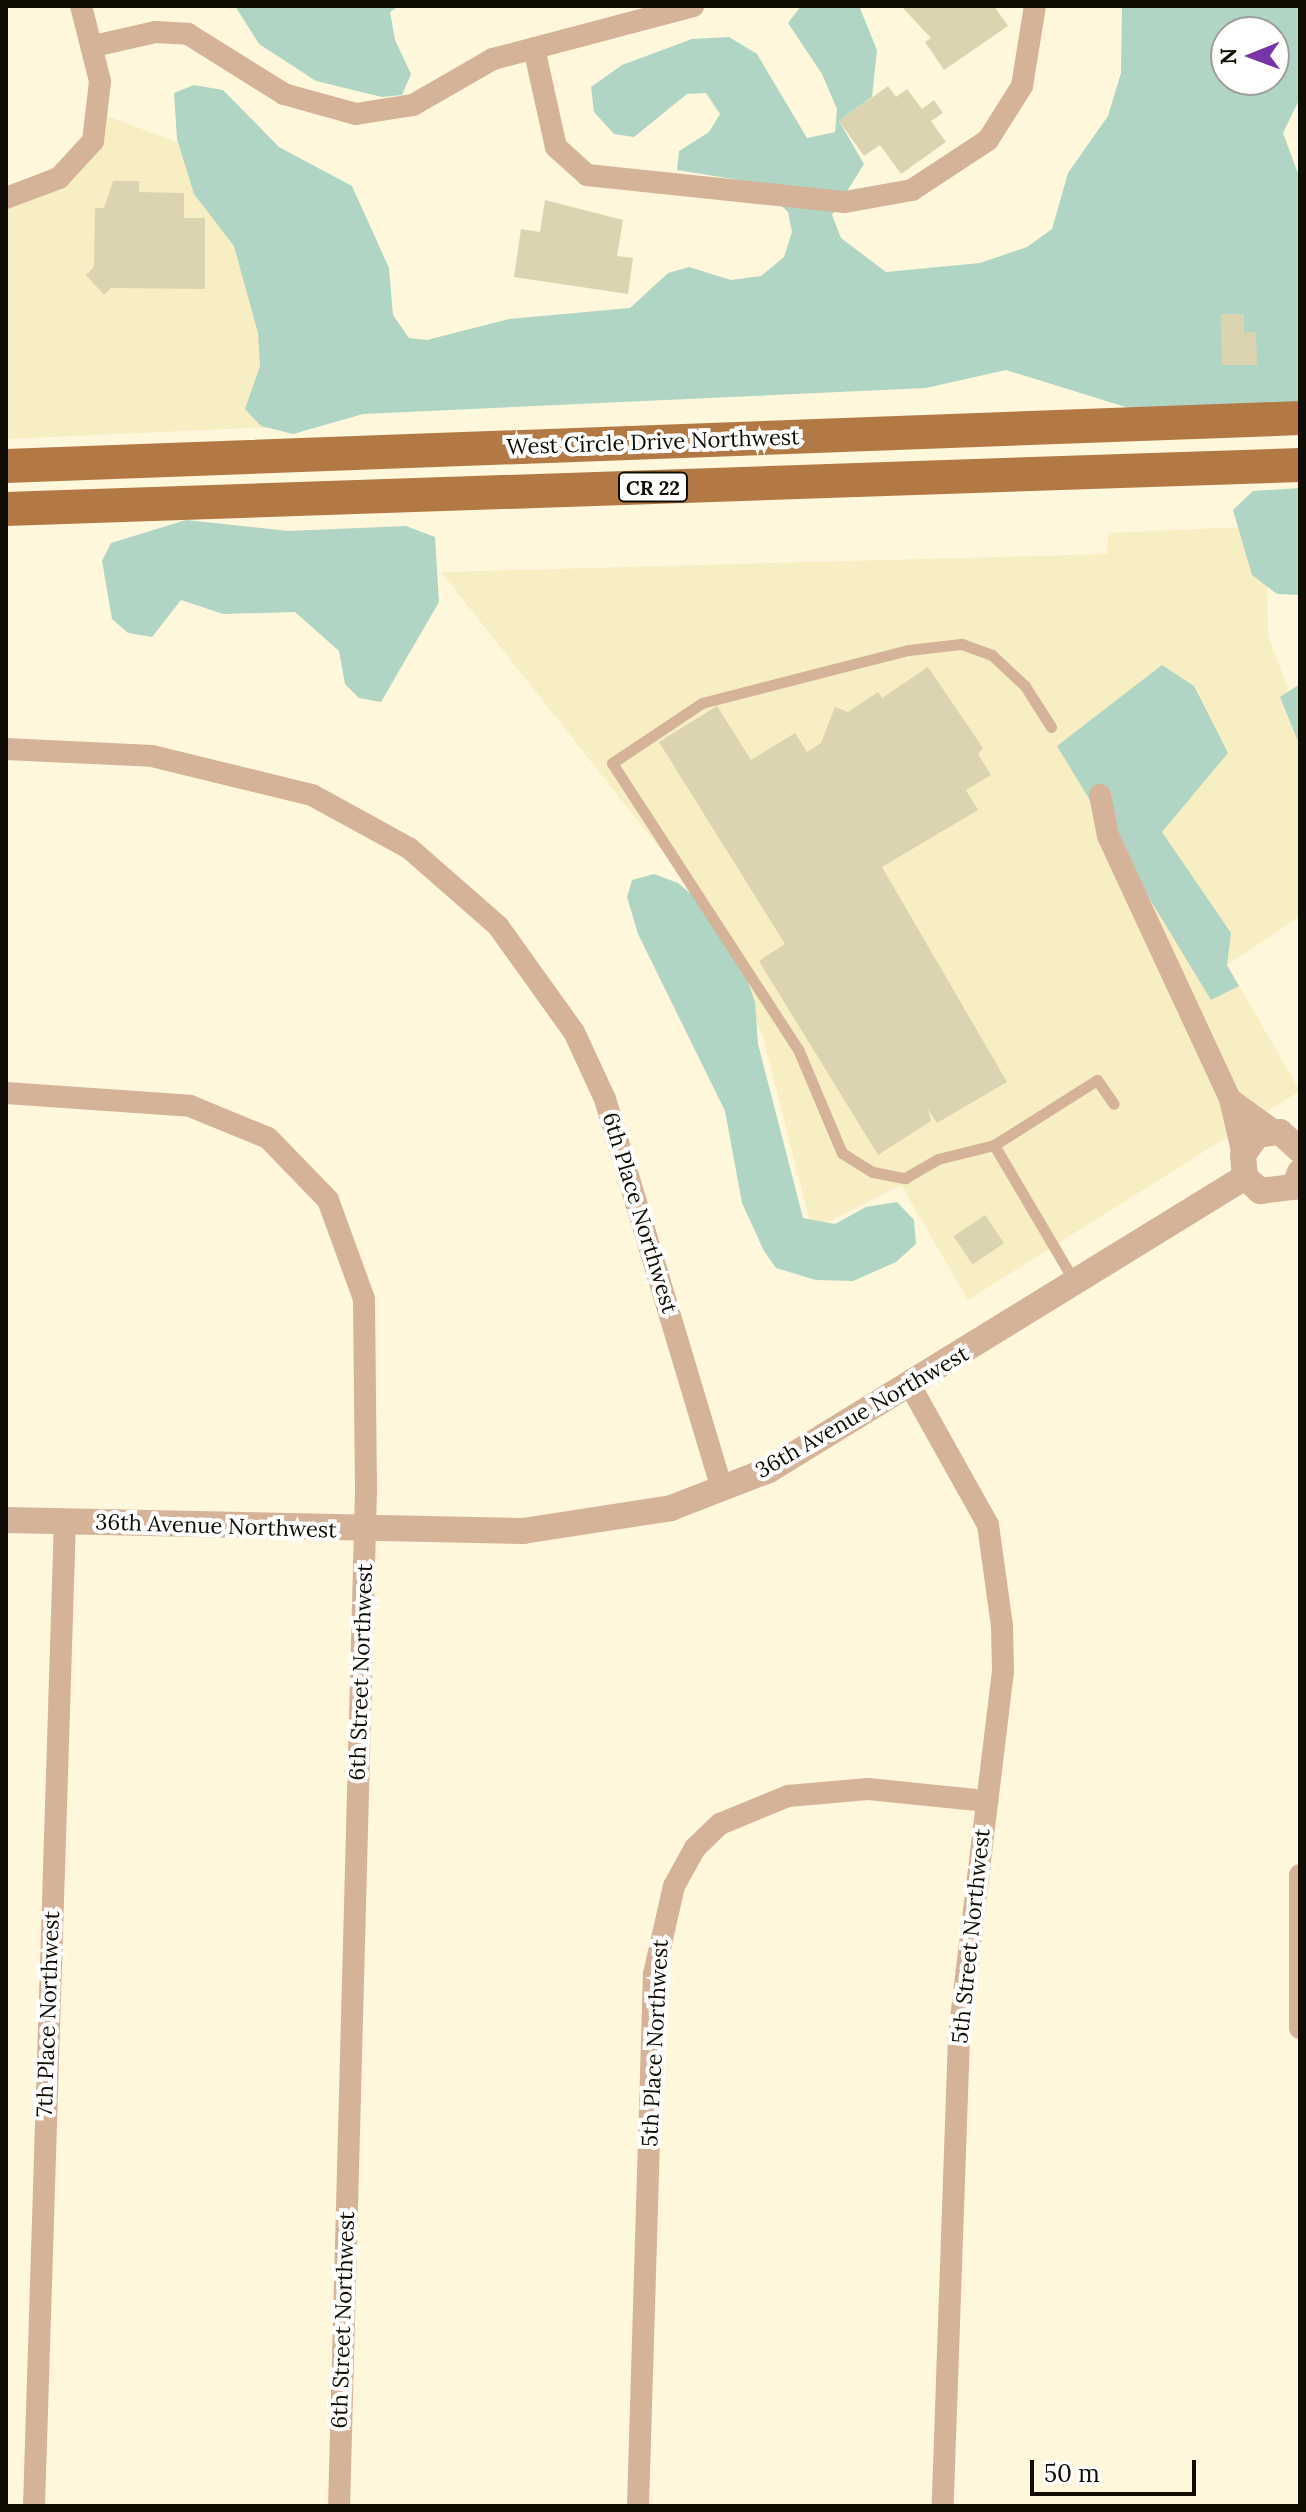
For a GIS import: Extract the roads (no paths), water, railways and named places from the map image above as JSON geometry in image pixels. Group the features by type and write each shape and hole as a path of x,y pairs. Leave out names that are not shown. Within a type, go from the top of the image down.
{"main road":[{"name":"West Circle Drive Northwest","path":"6,466 1300,418"},
{"name":"West Circle Drive Northwest","path":"6,509 1300,465"}],"street":[{"path":"6,198 59,178 93,141 100,96 94,46 81,6"},
{"path":"94,46 155,32 188,34 284,94 356,114 413,105 493,59 693,6"},
{"path":"534,48 556,147 587,175 845,202 912,190 988,140 1022,86 1035,6"},
{"name":"6th Place Northwest","path":"6,749 164,757 312,795 409,848 498,926 574,1032 605,1099 722,1490"},
{"path":"1100,795 1108,836 1230,1099 1244,1166 1260,1191 1298,1186"},
{"name":"6th Street Northwest","path":"6,1093 190,1106 268,1138 302,1167 328,1200 364,1299 365,1530 339,2506"},
{"path":"1230,1099 1294,1141"},
{"name":"36th Avenue Northwest","path":"6,1520 365,1530 570,1528 722,1490 911,1387 1074,1281 1244,1166 1257,1135 1294,1141"},
{"name":"5th Street Northwest","path":"911,1387 988,1525 997,1568 1003,1671 958,2053 943,2506"},
{"name":"7th Place Northwest","path":"34,2506 65,1522"},
{"name":"5th Place Northwest","path":"638,2506 654,1974 674,1886 695,1848 720,1824 788,1796 868,1789 987,1801"},
{"path":"1300,1875 1300,2028"}],"lane":[{"path":"1051,727 1025,686 992,655 961,644 908,650 702,703 612,763 798,1049 842,1153 873,1172 905,1178 938,1159 994,1145 1097,1080 1114,1104"},
{"path":"994,1145 1074,1281"}]}
